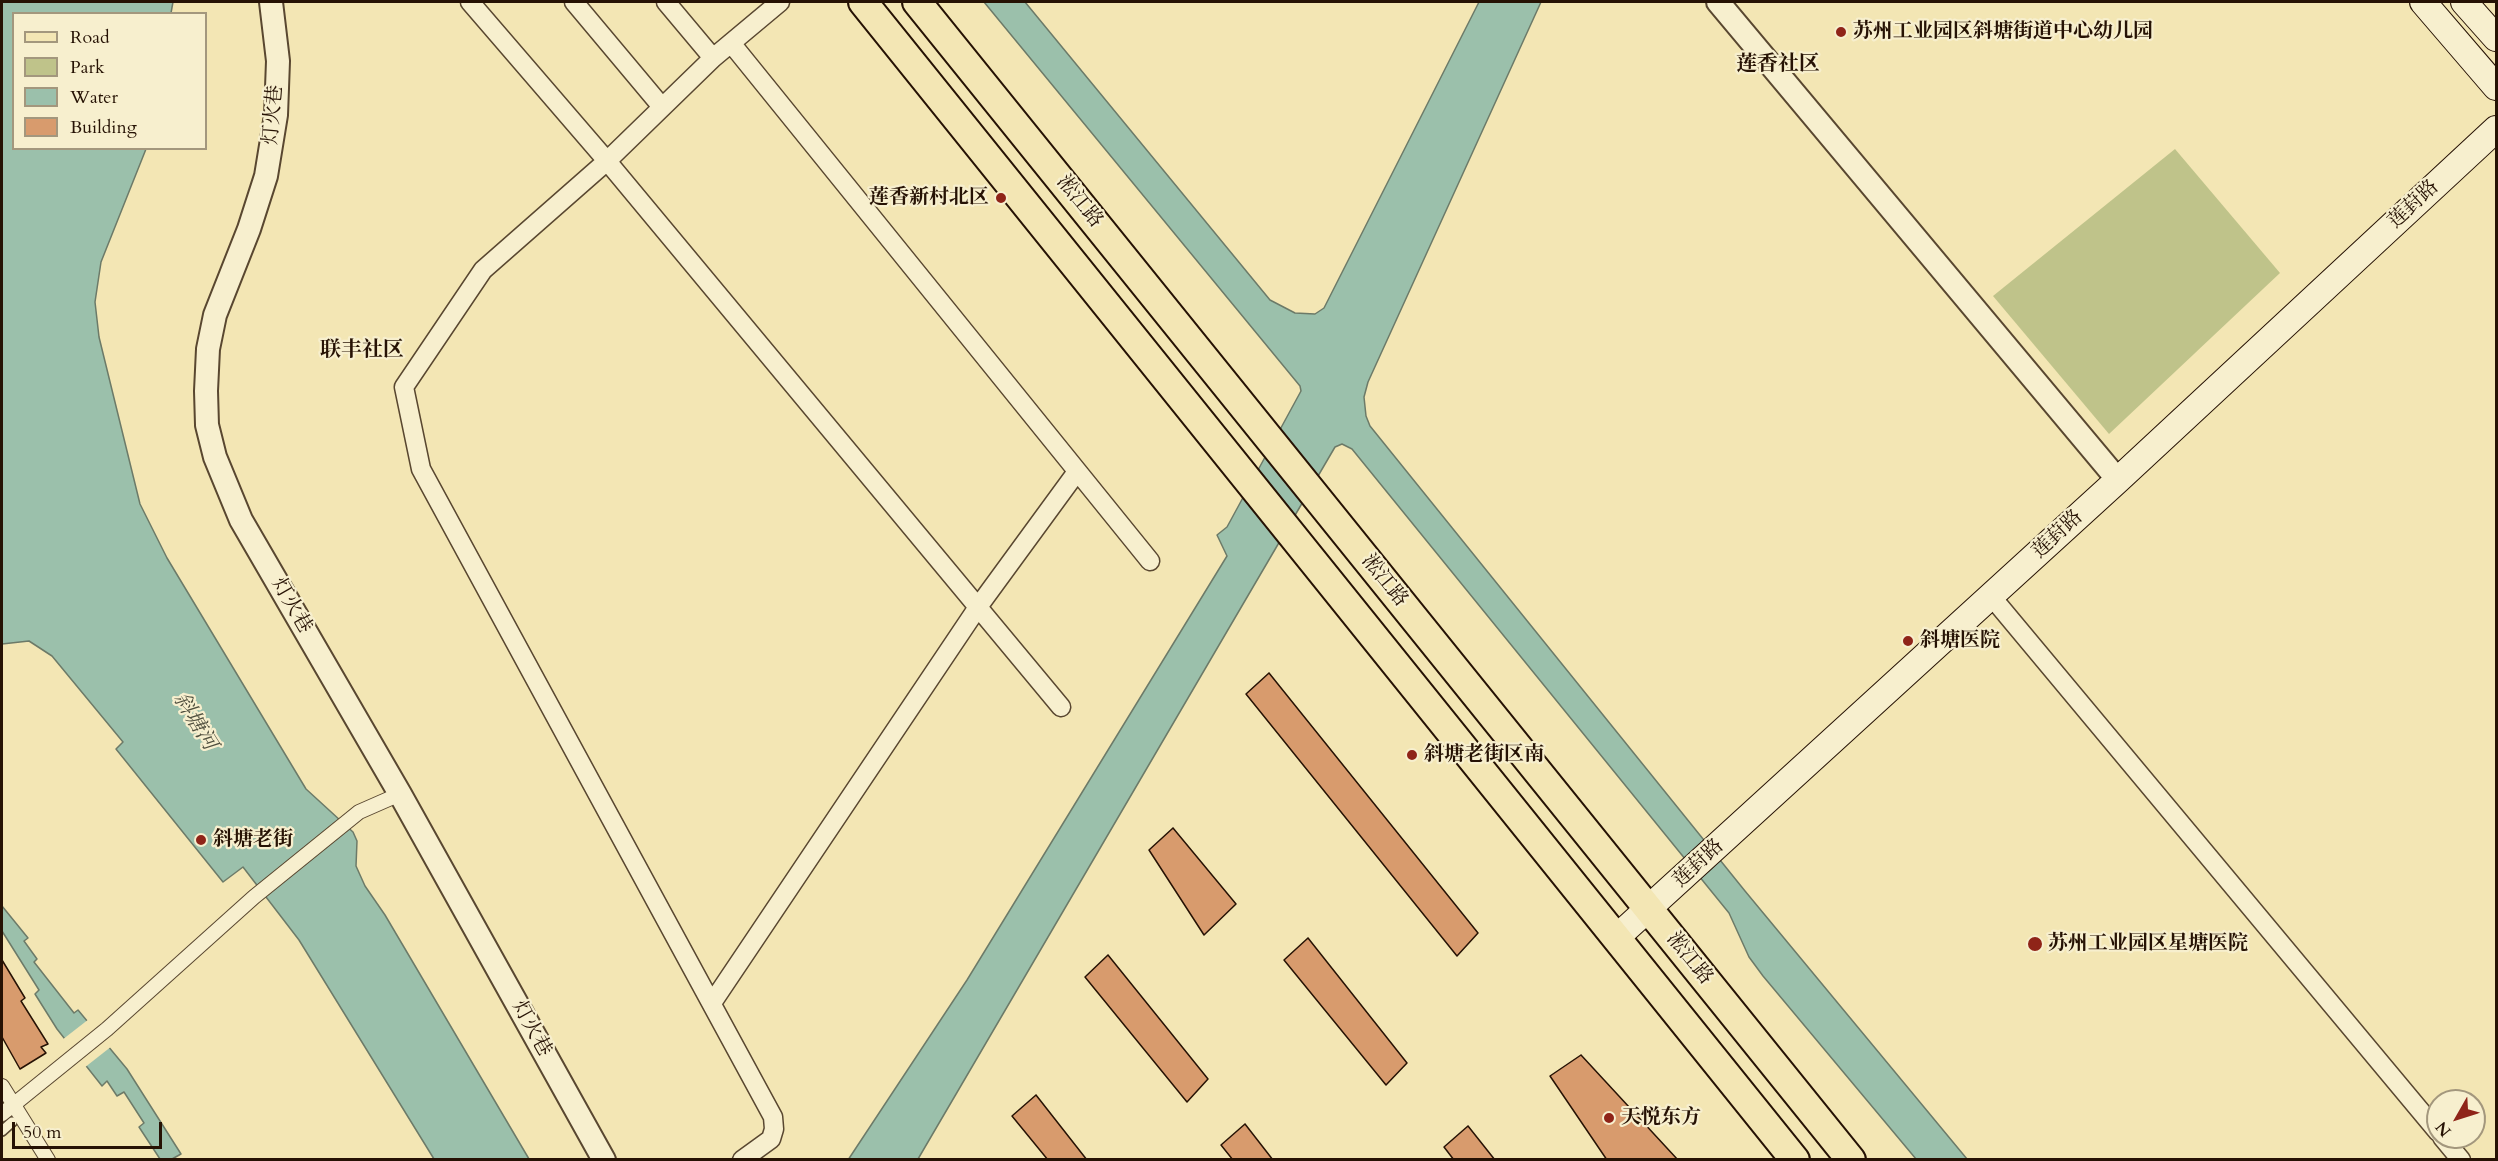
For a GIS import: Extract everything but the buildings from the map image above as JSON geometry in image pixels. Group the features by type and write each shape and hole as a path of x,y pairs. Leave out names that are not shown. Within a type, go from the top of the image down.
{"main road":[{"path":"863,2 1796,1160"},
{"name":"淞江路","path":"917,2 1851,1160"},
{"path":"2423,2 2496,87"},
{"path":"2464,2 2496,38"},
{"name":"莲葑路","path":"1616,938 2118,480 2496,129"}],"street":[{"name":"灯火巷","path":"271,2 278,61 274,125 267,176 215,315 208,350 207,425 221,475 241,520 400,794 604,1160"},
{"path":"470,2 607,161 1061,707"},
{"path":"574,2 662,107"},
{"path":"666,2 712,58"},
{"path":"742,1160 771,1139 774,1129 773,1117 421,469 404,387 483,270 607,161 712,58 780,2"},
{"path":"1718,2 2118,480"},
{"path":"730,43 1076,473 1150,561"},
{"path":"712,1003 978,607 1076,473"},
{"path":"1991,596 2426,1118"},
{"path":"7,1118 13,1105 107,1029 254,897 359,812 400,794"},
{"path":"2,1086 48,1160"}],"lane":[{"path":"2,1131 7,1118"}],"green space":[{"path":"2175,149 2280,273 2109,434 1993,296"}],"water":[{"name":"斜塘河","path":"2,2 173,2 171,12 12,12 12,150 146,150 101,262 95,302 99,337 140,504 167,558 306,789 353,832 357,841 356,866 365,886 385,915 529,1159 434,1159 299,940 243,867 223,882 116,749 123,742 52,656 29,641 2,644"},
{"path":"984,2 1025,2 1270,300 1295,313 1315,314 1324,308 1479,2 1541,2 1368,382 1364,397 1366,416 1370,426 1745,891 1967,1159 1916,1159 1763,976 1749,957 1729,913 1352,449 1342,444 1335,447 918,1159 848,1160 967,980 1227,556 1217,535 1227,527 1301,391 1300,386"},
{"path":"2,906 28,938 24,941 37,959 34,962 74,1013 78,1010 127,1069 181,1154 172,1159 160,1159 139,1127 144,1123 124,1092 117,1096 107,1081 102,1086 57,1029 35,994 39,990 2,931"}],"pier":[{"path":"89,1019 112,1046 84,1068 62,1040"}],"place":[{"name":"苏州工业园区斜塘街道中心幼儿园","path":"1841,32"},
{"name":"莲香新村北区","path":"1001,198"},
{"name":"斜塘医院","path":"1908,641"},
{"name":"斜塘老街区南","path":"1412,755"},
{"name":"斜塘老街","path":"201,840"},
{"name":"苏州工业园区星塘医院","path":"2035,944"},
{"name":"天悦东方","path":"1609,1118"}],"district":[{"name":"莲香社区","path":"1778,65"},
{"name":"联丰社区","path":"362,351"}]}
